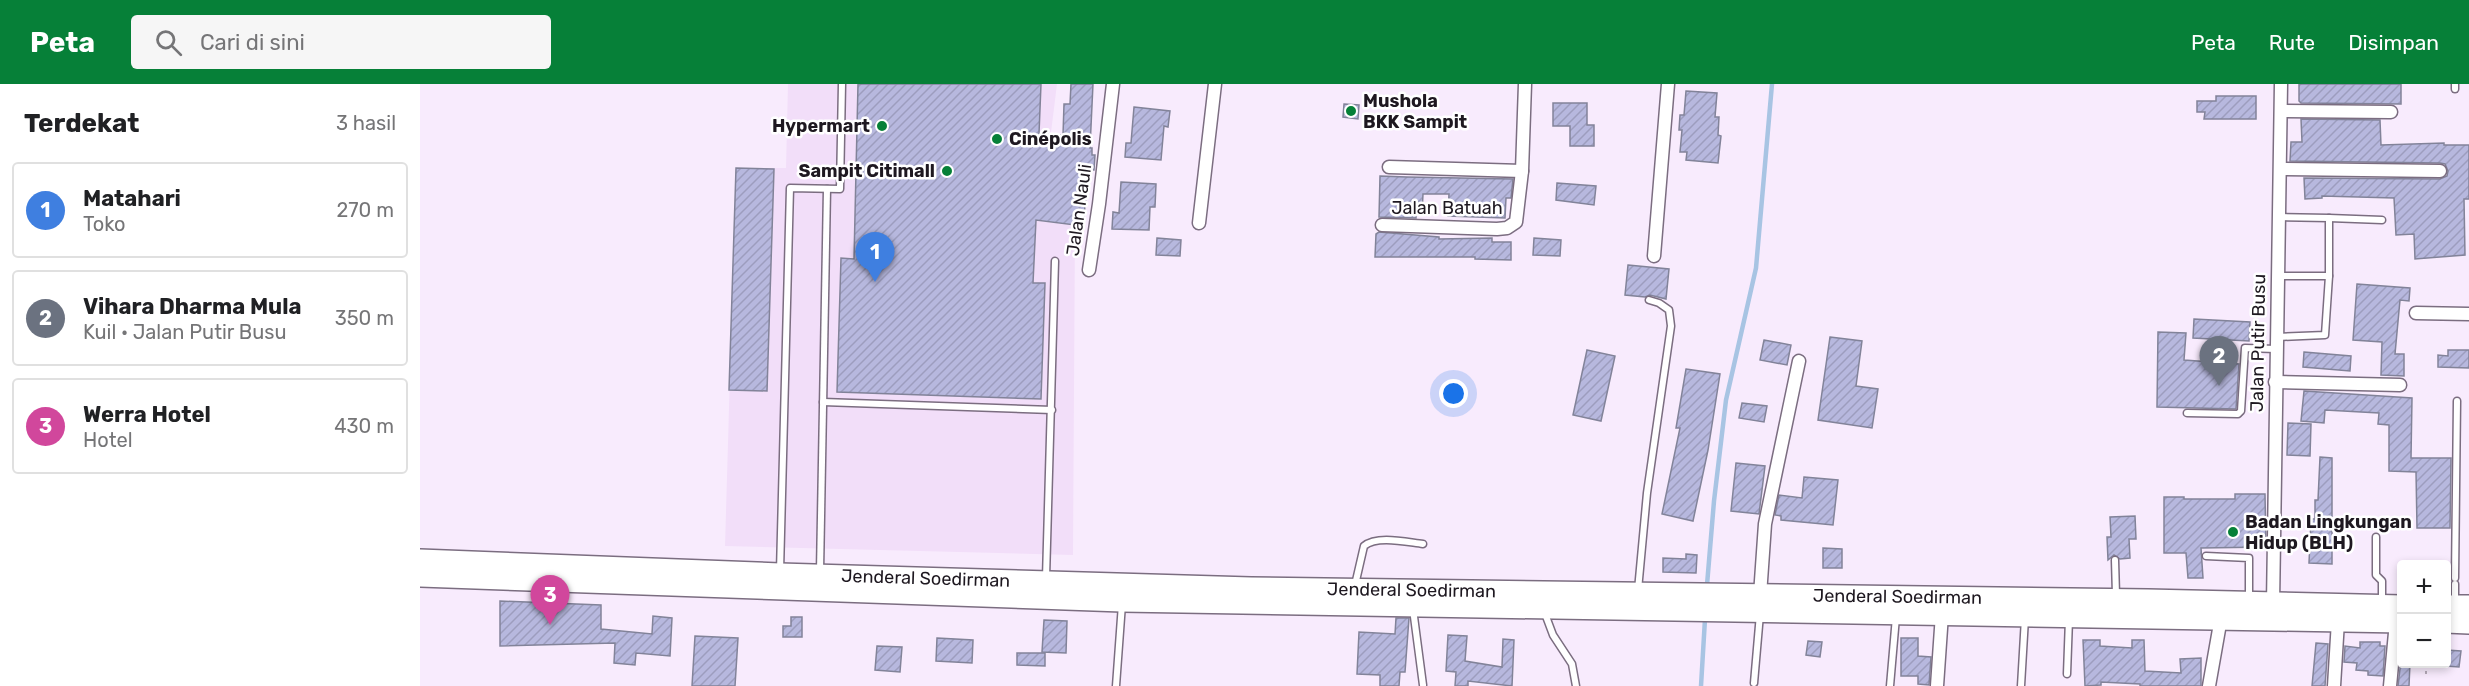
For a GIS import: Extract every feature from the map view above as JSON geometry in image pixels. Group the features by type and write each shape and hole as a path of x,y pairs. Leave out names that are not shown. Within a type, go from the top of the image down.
{"highway":[{"name":"Jenderal Soedirman","path":"420,560 1122,601 1413,605 1485,599 1638,593 1897,613 2338,621 2395,614"},
{"name":"Jenderal Soedirman","path":"420,576 779,582 819,574 1354,589 1485,599 1542,608 1760,603 2116,600 2273,604 2395,614"},
{"path":"2454,610 2469,623"}],"street":[{"name":"Jalan Nauli","path":"1089,270 1113,84"},
{"path":"1199,223 1215,84"},
{"name":"Jalan Batuah","path":"1383,225 1497,229 1507,228 1516,222 1522,171 1525,84"},
{"path":"1654,256 1668,84"},
{"name":"Jalan Putir Busu","path":"2273,604 2281,84"},
{"path":"2282,111 2391,112"},
{"path":"1389,167 1522,171"},
{"path":"2281,169 2440,171"},
{"path":"2416,313 2469,314"},
{"path":"1760,603 1765,524 1799,361"},
{"path":"2275,382 2400,385"},
{"path":"1937,686 1942,614"},
{"path":"2390,686 2395,614"},
{"path":"2209,686 2221,618"},
{"path":"2334,686 2338,621"}],"lane":[{"path":"779,582 790,188 840,189 842,84"},
{"path":"819,574 826,189"},
{"path":"2279,217 2382,220"},
{"path":"2187,413 2238,414 2241,411 2246,348 2325,335 2329,276 2329,218"},
{"path":"1046,582 1055,261"},
{"path":"2278,276 2329,276"},
{"path":"1638,593 1647,493 1671,326 1670,310 1649,300"},
{"path":"2454,610 2457,401"},
{"path":"823,402 1052,410"},
{"path":"2376,537 2376,575 2382,581 2395,614"},
{"path":"1354,589 1364,546 1368,542 1423,544"},
{"path":"2206,556 2249,558 2249,603"},
{"path":"2115,560 2116,600"},
{"path":"1116,686 1122,601"},
{"path":"1754,683 1760,603"},
{"path":"1413,605 1423,686"},
{"path":"1542,608 1553,635 1572,664 1576,686"},
{"path":"1890,686 1897,613"},
{"path":"2021,686 2025,615"},
{"path":"2067,674 2069,616"}],"path":[{"path":"2426,668 2426,674"}],"shaded area":[{"path":"788,84 1057,84 1040,221 1075,225 1073,555 725,546 736,168 786,168"}],"building":[{"name":"Sampit Citimall","path":"858,84 1041,84 1039,134 1063,135 1064,104 1070,104 1071,84 1093,84 1090,148 1092,148 1092,155 1095,155 1094,170 1090,170 1088,176 1083,226 1036,220 1033,283 1045,283 1041,399 837,392 841,258 854,259"},
{"path":"2299,84 2401,84 2401,104 2301,103"},
{"path":"1686,91 1717,93 1715,117 1719,117 1718,135 1721,136 1718,163 1686,160 1687,152 1680,152 1682,130 1679,130 1680,115 1684,115"},
{"path":"2216,96 2256,96 2256,119 2204,119 2205,112 2197,112 2197,101 2216,101"},
{"path":"1553,103 1587,103 1587,125 1594,125 1594,146 1570,146 1570,126 1553,126"},
{"name":"Mushola BKK Sampit","path":"1344,104 1359,105 1358,119 1343,117"},
{"path":"1134,107 1170,111 1168,127 1164,126 1161,160 1125,157 1126,143 1131,143"},
{"path":"2301,119 2380,120 2381,145 2444,143 2444,145 2469,145 2469,199 2464,199 2465,255 2415,259 2414,234 2396,235 2394,198 2322,196 2322,198 2305,199 2304,178 2440,179 2447,176 2448,171 2445,164 2440,163 2290,161 2291,142 2302,142"},
{"path":"736,168 774,169 767,391 729,390"},
{"path":"1380,176 1513,179 1511,198 1506,198 1505,218 1448,216 1449,194 1423,194 1422,214 1416,214 1416,218 1379,217"},
{"path":"1121,182 1156,184 1155,207 1150,207 1149,230 1112,229 1113,212 1119,213"},
{"path":"1557,183 1596,186 1594,205 1556,200"},
{"path":"1379,232 1439,237 1439,239 1492,238 1492,242 1511,242 1511,260 1475,259 1475,257 1375,257 1376,234"},
{"path":"1157,238 1181,240 1180,256 1156,255"},
{"path":"1534,238 1561,240 1560,256 1533,255"},
{"path":"1628,265 1669,269 1666,299 1650,295 1645,297 1625,295"},
{"path":"2357,284 2410,288 2409,301 2400,300 2395,354 2404,354 2404,376 2381,375 2382,342 2353,340"},
{"path":"2194,319 2250,322 2249,341 2193,338"},
{"path":"2158,332 2186,333 2184,360 2239,364 2236,409 2157,407"},
{"path":"1830,337 1862,341 1856,386 1878,389 1872,428 1818,420"},
{"path":"1764,340 1791,345 1787,365 1760,360"},
{"path":"1587,350 1615,356 1601,421 1573,415"},
{"path":"2448,350 2469,350 2469,368 2438,367 2438,355 2448,356"},
{"path":"2304,352 2351,356 2350,371 2303,367"},
{"path":"1686,369 1720,374 1708,450 1693,521 1662,514 1680,428 1676,428"},
{"path":"2304,391 2412,398 2411,458 2451,458 2450,528 2417,528 2416,472 2389,471 2389,425 2378,424 2379,413 2325,410 2324,423 2301,421"},
{"path":"1742,403 1767,406 1764,422 1739,418"},
{"path":"2288,423 2311,424 2310,456 2287,455"},
{"path":"2320,457 2332,458 2332,564 2309,563 2311,519 2315,519 2315,500 2318,500"},
{"path":"1736,463 1765,466 1759,514 1731,511"},
{"path":"1804,477 1838,480 1833,525 1781,520 1781,516 1775,515 1779,495 1802,498"},
{"path":"2235,494 2265,494 2266,547 2201,548 2203,578 2188,578 2186,553 2164,553 2164,497 2235,499"},
{"path":"2135,516 2136,539 2129,539 2130,558 2120,559 2114,555 2108,560 2107,537 2111,537 2110,517"},
{"path":"1823,548 1842,549 1842,568 1823,568"},
{"path":"1686,554 1697,555 1696,573 1663,572 1663,558 1686,559"},
{"path":"500,601 601,605 601,629 652,634 653,616 672,618 670,656 636,653 635,665 614,663 615,643 500,646"},
{"path":"791,617 802,617 802,637 783,637 783,626 791,626"},
{"path":"1396,618 1409,618 1405,672 1400,672 1399,686 1380,686 1380,675 1357,674 1359,632 1395,634"},
{"path":"1044,620 1067,621 1066,653 1042,652"},
{"path":"1448,635 1467,636 1465,661 1502,667 1503,639 1514,640 1512,686 1468,681 1468,686 1455,686 1456,672 1446,671"},
{"path":"695,636 738,638 735,686 692,686"},
{"path":"937,638 973,640 972,663 936,661"},
{"path":"1901,638 1918,638 1918,656 1931,657 1929,685 1918,684 1918,676 1901,676"},
{"path":"2083,640 2100,640 2100,646 2132,648 2132,640 2144,640 2145,671 2181,673 2180,659 2201,658 2201,686 2140,686 2140,684 2101,682 2101,685 2085,686"},
{"path":"1808,641 1822,642 1820,657 1806,655"},
{"path":"2360,642 2380,642 2380,646 2385,646 2383,676 2368,675 2368,671 2356,670 2357,663 2344,662 2345,646 2360,648"},
{"path":"2316,643 2328,644 2325,686 2312,686"},
{"path":"877,646 902,647 900,672 875,670"},
{"path":"2451,650 2461,651 2459,667 2451,666"},
{"path":"1017,653 1045,653 1045,666 1017,665"},
{"path":"2400,668 2410,668 2409,686 2398,686"}],"waterway":[{"path":"1707,585 1726,400 1756,268 1772,84"},
{"path":"1701,686 1705,619"}],"place":[{"name":"Mushola BKK Sampit","path":"1351,111"},
{"name":"Hypermart","path":"882,126"},
{"name":"Cinépolis","path":"997,139"},
{"name":"Sampit Citimall","path":"947,171"},
{"name":"Matahari","path":"875,282"},
{"name":"Vihara Dharma Mula","path":"2219,386"},
{"name":"Badan Lingkungan Hidup (BLH)","path":"2233,532"},
{"name":"Werra Hotel","path":"550,625"}]}
